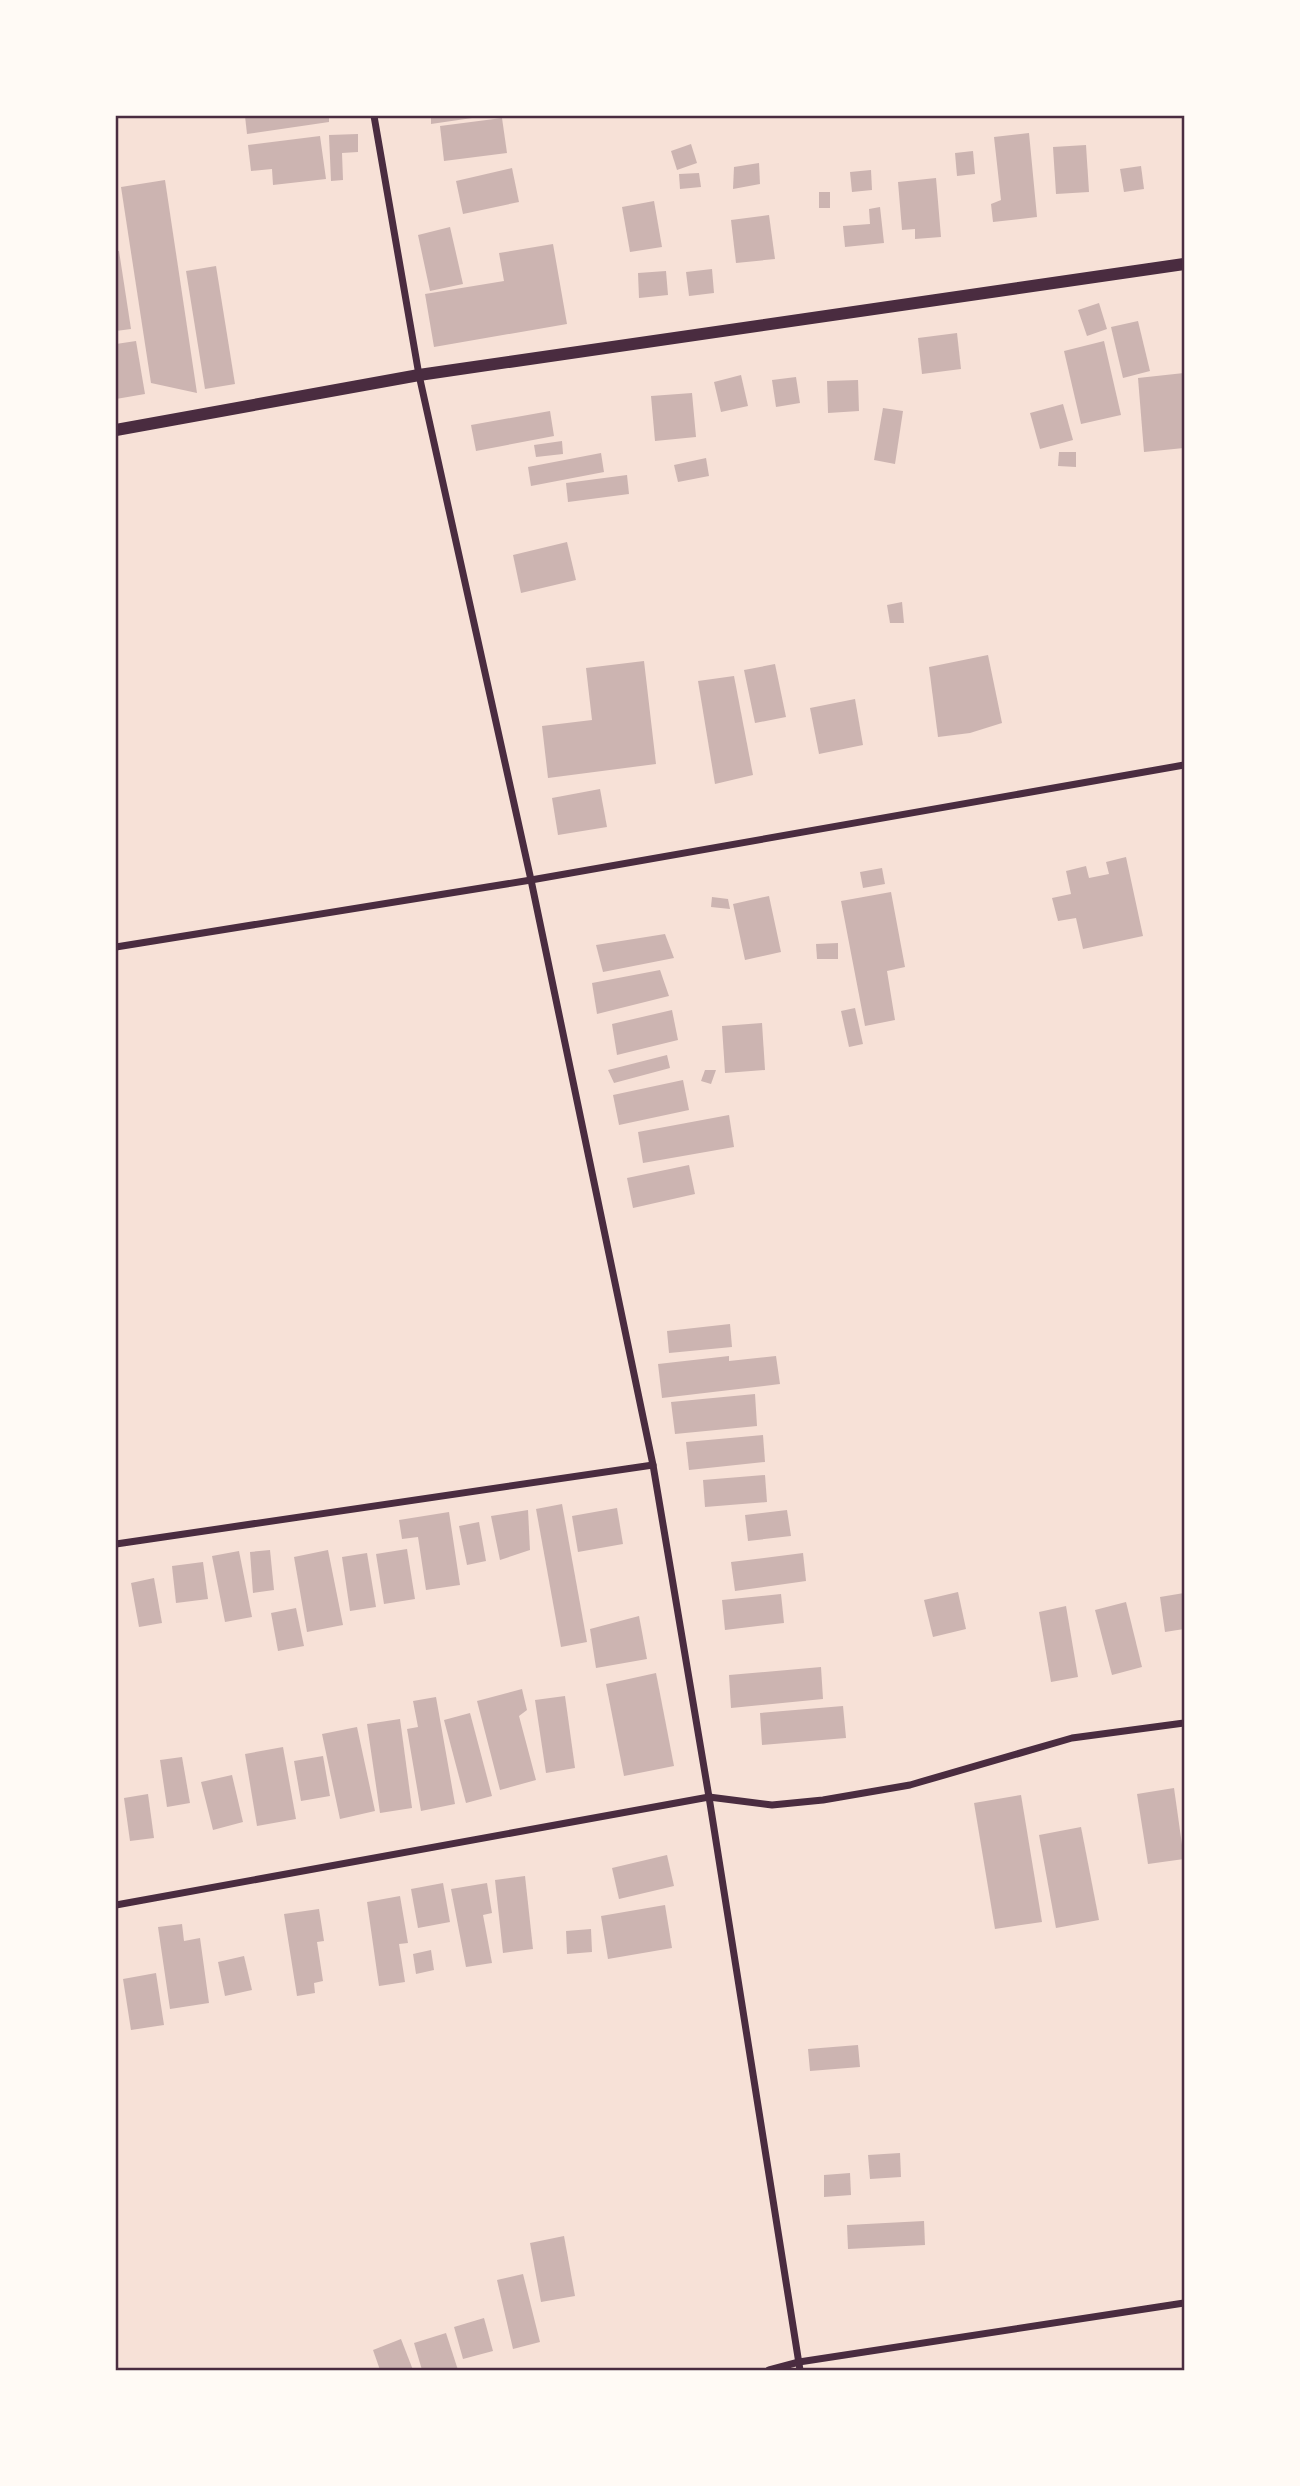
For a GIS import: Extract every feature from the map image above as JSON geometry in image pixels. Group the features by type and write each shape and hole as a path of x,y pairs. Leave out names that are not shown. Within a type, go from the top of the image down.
{"street":[{"path":"374,116 419,375 531,880 653,1465 800,2366"},
{"path":"116,430 419,375 1185,264"},
{"path":"116,947 531,880 1185,765"},
{"path":"116,1544 653,1465"},
{"path":"116,1905 709,1797 772,1805 910,1786 1072,1738 1185,1723"},
{"path":"769,2371 1185,2303"}],"building":[{"path":"245,116 329,116 329,122 247,134"},
{"path":"431,116 479,116 479,117 431,124"},
{"path":"502,118 507,153 444,161 440,126"},
{"path":"1029,133 1037,217 993,222 991,204 1001,200 994,137"},
{"path":"358,134 358,152 342,153 343,180 331,181 329,135"},
{"path":"320,136 326,179 273,185 272,169 251,171 248,145"},
{"path":"691,144 697,163 677,170 671,151"},
{"path":"1086,145 1089,192 1056,194 1053,147"},
{"path":"973,151 975,174 957,176 955,153"},
{"path":"759,163 760,184 733,189 734,167"},
{"path":"1141,166 1144,189 1124,192 1120,169"},
{"path":"512,168 519,202 463,214 456,181"},
{"path":"871,170 872,190 852,192 850,172"},
{"path":"699,173 701,187 680,189 679,174"},
{"path":"936,178 941,237 915,239 915,229 902,230 898,182"},
{"path":"165,180 197,393 151,383 121,187"},
{"path":"819,192 830,192 830,208 819,208"},
{"path":"654,201 662,247 630,252 622,207"},
{"path":"880,207 884,243 845,247 843,226 870,224 869,209"},
{"path":"769,215 775,259 736,263 731,220"},
{"path":"450,227 463,284 430,291 418,235"},
{"path":"553,244 567,324 434,347 425,294 504,281 499,253"},
{"path":"116,251 119,251 131,329 116,331"},
{"path":"216,266 235,384 205,389 186,271"},
{"path":"712,269 714,293 689,296 686,272"},
{"path":"666,271 668,295 639,298 638,273"},
{"path":"1099,303 1107,329 1087,336 1078,310"},
{"path":"1138,321 1150,371 1123,378 1111,327"},
{"path":"957,333 961,369 922,374 918,338"},
{"path":"136,341 145,394 116,399 116,344"},
{"path":"1104,341 1121,415 1081,424 1064,351"},
{"path":"1184,373 1184,448 1144,452 1138,378"},
{"path":"741,375 748,406 721,412 714,382"},
{"path":"796,377 800,403 776,407 772,380"},
{"path":"858,380 859,411 828,413 827,381"},
{"path":"692,393 696,437 655,441 651,396"},
{"path":"1063,404 1073,440 1040,449 1030,413"},
{"path":"883,408 903,411 895,464 874,460"},
{"path":"550,411 554,436 476,451 471,425"},
{"path":"562,441 563,454 536,457 534,445"},
{"path":"1059,452 1076,452 1076,467 1058,466"},
{"path":"601,453 604,472 531,486 528,467"},
{"path":"706,458 709,476 678,482 674,465"},
{"path":"627,475 629,494 568,502 566,483"},
{"path":"567,542 576,580 521,593 513,555"},
{"path":"902,602 904,623 890,623 887,605"},
{"path":"988,655 1002,723 970,733 938,737 929,667"},
{"path":"644,661 656,764 548,778 542,726 592,720 586,668"},
{"path":"775,664 786,717 755,723 744,670"},
{"path":"734,676 753,775 715,784 698,681"},
{"path":"855,699 863,745 819,754 810,708"},
{"path":"600,789 607,827 558,835 552,798"},
{"path":"1126,857 1143,936 1083,949 1076,918 1058,921 1052,898 1071,894 1066,871 1086,866 1089,878 1109,874 1106,862"},
{"path":"882,868 885,884 863,888 860,872"},
{"path":"891,892 905,967 887,971 895,1020 865,1026 841,901"},
{"path":"769,896 781,952 745,960 733,904"},
{"path":"712,897 728,899 730,909 711,907"},
{"path":"665,934 674,958 603,972 596,945"},
{"path":"838,943 838,959 817,959 816,944"},
{"path":"660,970 669,996 597,1014 592,983"},
{"path":"855,1008 863,1044 849,1047 841,1011"},
{"path":"672,1010 678,1040 617,1055 612,1024"},
{"path":"762,1023 765,1070 725,1073 722,1026"},
{"path":"667,1055 670,1068 614,1083 608,1070"},
{"path":"705,1070 716,1070 711,1084 701,1081"},
{"path":"683,1080 689,1110 619,1125 613,1095"},
{"path":"729,1115 734,1147 643,1163 638,1132"},
{"path":"689,1165 695,1194 633,1208 627,1178"},
{"path":"730,1324 732,1347 669,1353 667,1331"},
{"path":"729,1356 729,1361 776,1356 780,1384 662,1398 658,1364"},
{"path":"755,1394 757,1426 675,1434 671,1402"},
{"path":"763,1435 765,1462 689,1470 686,1442"},
{"path":"765,1475 767,1502 705,1507 703,1480"},
{"path":"562,1504 587,1642 561,1647 536,1509"},
{"path":"617,1508 623,1544 578,1552 572,1516"},
{"path":"528,1510 530,1550 500,1560 491,1516"},
{"path":"787,1510 791,1536 748,1541 745,1515"},
{"path":"449,1512 460,1585 426,1590 418,1537 402,1539 399,1520"},
{"path":"479,1522 486,1561 467,1565 459,1526"},
{"path":"407,1549 415,1599 384,1604 376,1554"},
{"path":"270,1550 274,1590 253,1593 250,1552"},
{"path":"328,1550 343,1625 307,1632 294,1557"},
{"path":"239,1551 252,1617 225,1622 212,1556"},
{"path":"367,1553 376,1607 350,1611 342,1557"},
{"path":"803,1553 806,1581 735,1591 731,1562"},
{"path":"203,1562 208,1599 176,1603 172,1566"},
{"path":"154,1578 162,1623 139,1627 131,1583"},
{"path":"958,1592 966,1629 933,1637 924,1600"},
{"path":"1184,1593 1184,1629 1165,1632 1160,1597"},
{"path":"781,1594 784,1623 725,1630 722,1600"},
{"path":"1126,1602 1142,1667 1112,1675 1095,1610"},
{"path":"1066,1606 1078,1677 1051,1682 1039,1612"},
{"path":"296,1608 304,1646 278,1651 271,1613"},
{"path":"639,1616 647,1659 596,1668 590,1629"},
{"path":"821,1667 823,1699 731,1708 729,1675"},
{"path":"656,1673 674,1766 624,1776 606,1684"},
{"path":"522,1689 527,1710 519,1716 536,1780 500,1790 477,1701"},
{"path":"565,1696 575,1768 546,1773 535,1700"},
{"path":"436,1697 455,1804 421,1811 407,1729 418,1727 413,1701"},
{"path":"843,1706 846,1738 762,1745 760,1713"},
{"path":"470,1713 492,1796 466,1803 444,1720"},
{"path":"400,1719 412,1808 380,1813 367,1724"},
{"path":"357,1727 375,1811 340,1819 322,1734"},
{"path":"283,1747 296,1819 257,1826 245,1754"},
{"path":"323,1756 330,1796 301,1801 294,1761"},
{"path":"182,1757 190,1803 167,1807 160,1760"},
{"path":"232,1775 243,1822 213,1830 201,1782"},
{"path":"1174,1788 1184,1859 1148,1864 1137,1794"},
{"path":"148,1794 154,1838 130,1841 124,1798"},
{"path":"1021,1795 1042,1922 995,1929 974,1803"},
{"path":"1081,1827 1099,1920 1056,1928 1039,1835"},
{"path":"667,1855 674,1886 619,1899 612,1868"},
{"path":"525,1876 533,1949 503,1953 495,1880"},
{"path":"443,1883 450,1922 418,1928 411,1889"},
{"path":"487,1883 492,1913 483,1915 492,1963 466,1967 451,1889"},
{"path":"400,1896 408,1943 399,1944 405,1982 379,1986 367,1902"},
{"path":"665,1905 672,1948 608,1959 601,1916"},
{"path":"319,1909 324,1941 317,1942 323,1981 314,1983 315,1993 297,1996 284,1914"},
{"path":"182,1924 184,1941 200,1938 209,2003 170,2009 158,1927"},
{"path":"591,1929 592,1952 567,1954 566,1931"},
{"path":"431,1950 434,1970 416,1974 413,1954"},
{"path":"244,1956 252,1990 225,1996 218,1962"},
{"path":"156,1973 164,2025 131,2030 123,1979"},
{"path":"858,2045 860,2067 810,2071 808,2049"},
{"path":"900,2153 901,2177 870,2179 868,2155"},
{"path":"850,2173 851,2195 824,2197 824,2175"},
{"path":"924,2221 925,2245 848,2249 847,2225"},
{"path":"564,2236 575,2296 541,2302 530,2243"},
{"path":"523,2274 540,2342 513,2349 497,2280"},
{"path":"484,2318 493,2351 463,2359 454,2327"},
{"path":"446,2333 458,2370 422,2370 414,2343"},
{"path":"401,2339 413,2370 380,2370 373,2350"}]}
